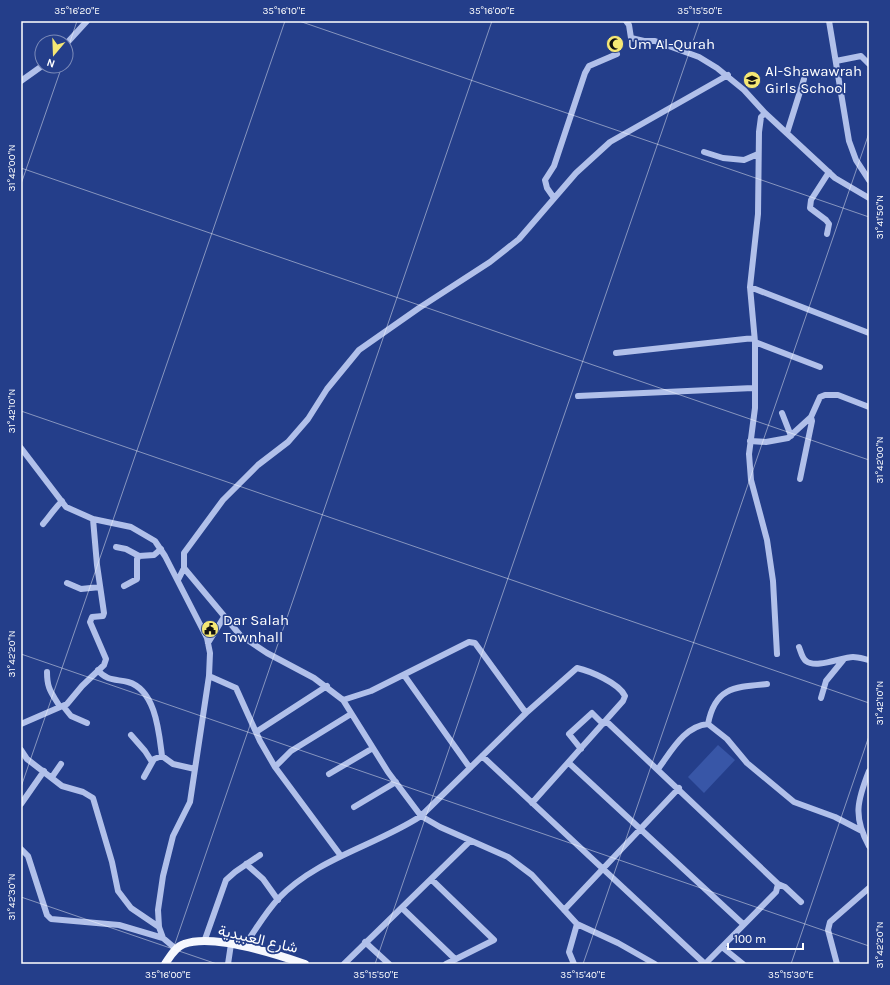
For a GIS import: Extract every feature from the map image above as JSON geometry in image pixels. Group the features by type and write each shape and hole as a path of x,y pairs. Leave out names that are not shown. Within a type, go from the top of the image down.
{"main road":[{"name":"شارع العبيدية","path":"176,949 183,944 204,942 231,944 244,946 305,964"},
{"path":"165,964 176,949"}],"street":[{"path":"74,35 87,21"},
{"path":"626,21 629,25 631,38 644,41 655,41 699,57 728,75 835,178 869,198"},
{"path":"829,21 849,142 856,160 869,180"},
{"path":"554,198 547,188 545,180 554,166 585,73 589,66 617,54"},
{"path":"836,61 861,56 869,64"},
{"path":"21,81 34,72"},
{"path":"178,580 184,568 184,553 223,500 258,465 288,442 308,419 327,389 360,350 419,308 490,262 519,239 576,173 610,142 728,75"},
{"path":"787,133 804,79"},
{"path":"766,113 761,117 760,125 758,154 760,177 758,214 750,287 754,340 755,408 749,454 751,480 767,540 773,580 777,654"},
{"path":"704,152 723,158 744,160 758,154"},
{"path":"827,234 829,224 810,208 811,200 829,172"},
{"path":"750,287 869,333"},
{"path":"616,353 754,340 820,367"},
{"path":"578,396 754,388"},
{"path":"750,441 766,442 788,438 810,417 820,398 830,394 869,407"},
{"path":"782,413 791,436"},
{"path":"800,479 812,421 810,417"},
{"path":"21,448 66,507 78,514 93,519 131,527 155,541 196,614 208,643 210,653 209,676 190,802 173,836 158,910 159,926 163,938"},
{"path":"43,524 51,515 52,510 62,501"},
{"path":"21,724 67,704 104,665 106,659 90,622 92,617 103,616 104,613 93,519"},
{"path":"116,547 126,549 139,556 154,555 161,550"},
{"path":"124,586 137,579 137,559 139,556"},
{"path":"184,568 240,635 252,644 303,671 327,686 343,700 373,748 421,816 470,841 497,851 520,864 577,924 618,943 655,964"},
{"path":"67,583 81,589 100,588"},
{"path":"208,643 224,617"},
{"path":"343,700 371,691 469,642 475,643 526,713"},
{"path":"799,647 803,658 807,662 818,663 852,657 869,660"},
{"path":"821,698 826,681 844,659"},
{"path":"244,946 278,900 304,877 324,864 405,827 421,816 526,713 577,668 601,677 623,691 625,696 623,701 532,803"},
{"path":"98,670 102,675 112,680 130,682 147,697 158,723 162,756 173,764 196,769"},
{"path":"47,672 47,684 50,693 72,716 87,724"},
{"path":"404,675 470,768"},
{"path":"209,676 236,688 256,732 275,767 341,856"},
{"path":"708,724 714,704 734,687 767,684"},
{"path":"256,732 327,686"},
{"path":"581,749 569,734 592,713 605,722 679,788 778,884 785,887 802,902"},
{"path":"275,767 291,751 351,714"},
{"path":"658,769 683,736 698,726 708,724 727,739 747,763 794,802 835,817 862,832"},
{"path":"131,735 145,751 152,762"},
{"path":"329,774 373,748"},
{"path":"21,750 27,758 62,786 83,792 94,798 112,862 118,890 131,908 159,926"},
{"path":"144,777 154,759 162,756"},
{"path":"482,756 705,964 776,892 778,884"},
{"path":"569,763 743,924"},
{"path":"52,778 61,764"},
{"path":"21,804 44,771"},
{"path":"869,771 858,803 858,814 862,832 869,846"},
{"path":"354,807 396,782"},
{"path":"564,910 679,788"},
{"path":"344,964 470,841"},
{"path":"21,849 28,856 47,914 51,919 119,925 163,938 176,949"},
{"path":"204,942 226,880 260,855"},
{"path":"246,864 263,879 278,900"},
{"path":"431,879 494,940 446,964"},
{"path":"837,964 828,930 830,922 869,888"},
{"path":"402,908 455,959"},
{"path":"574,964 569,952 577,924"},
{"path":"365,942 389,964"},
{"path":"228,964 231,944"},
{"path":"722,947 743,964"}],"shaded area":[{"path":"718,745 735,760 704,793 688,777"}],"place":[{"name":"Um Al-Qurah","path":"615,44"},
{"name":"Al-Shawawrah Girls School","path":"752,80"},
{"name":"Dar Salah Townhall","path":"210,629"}]}
